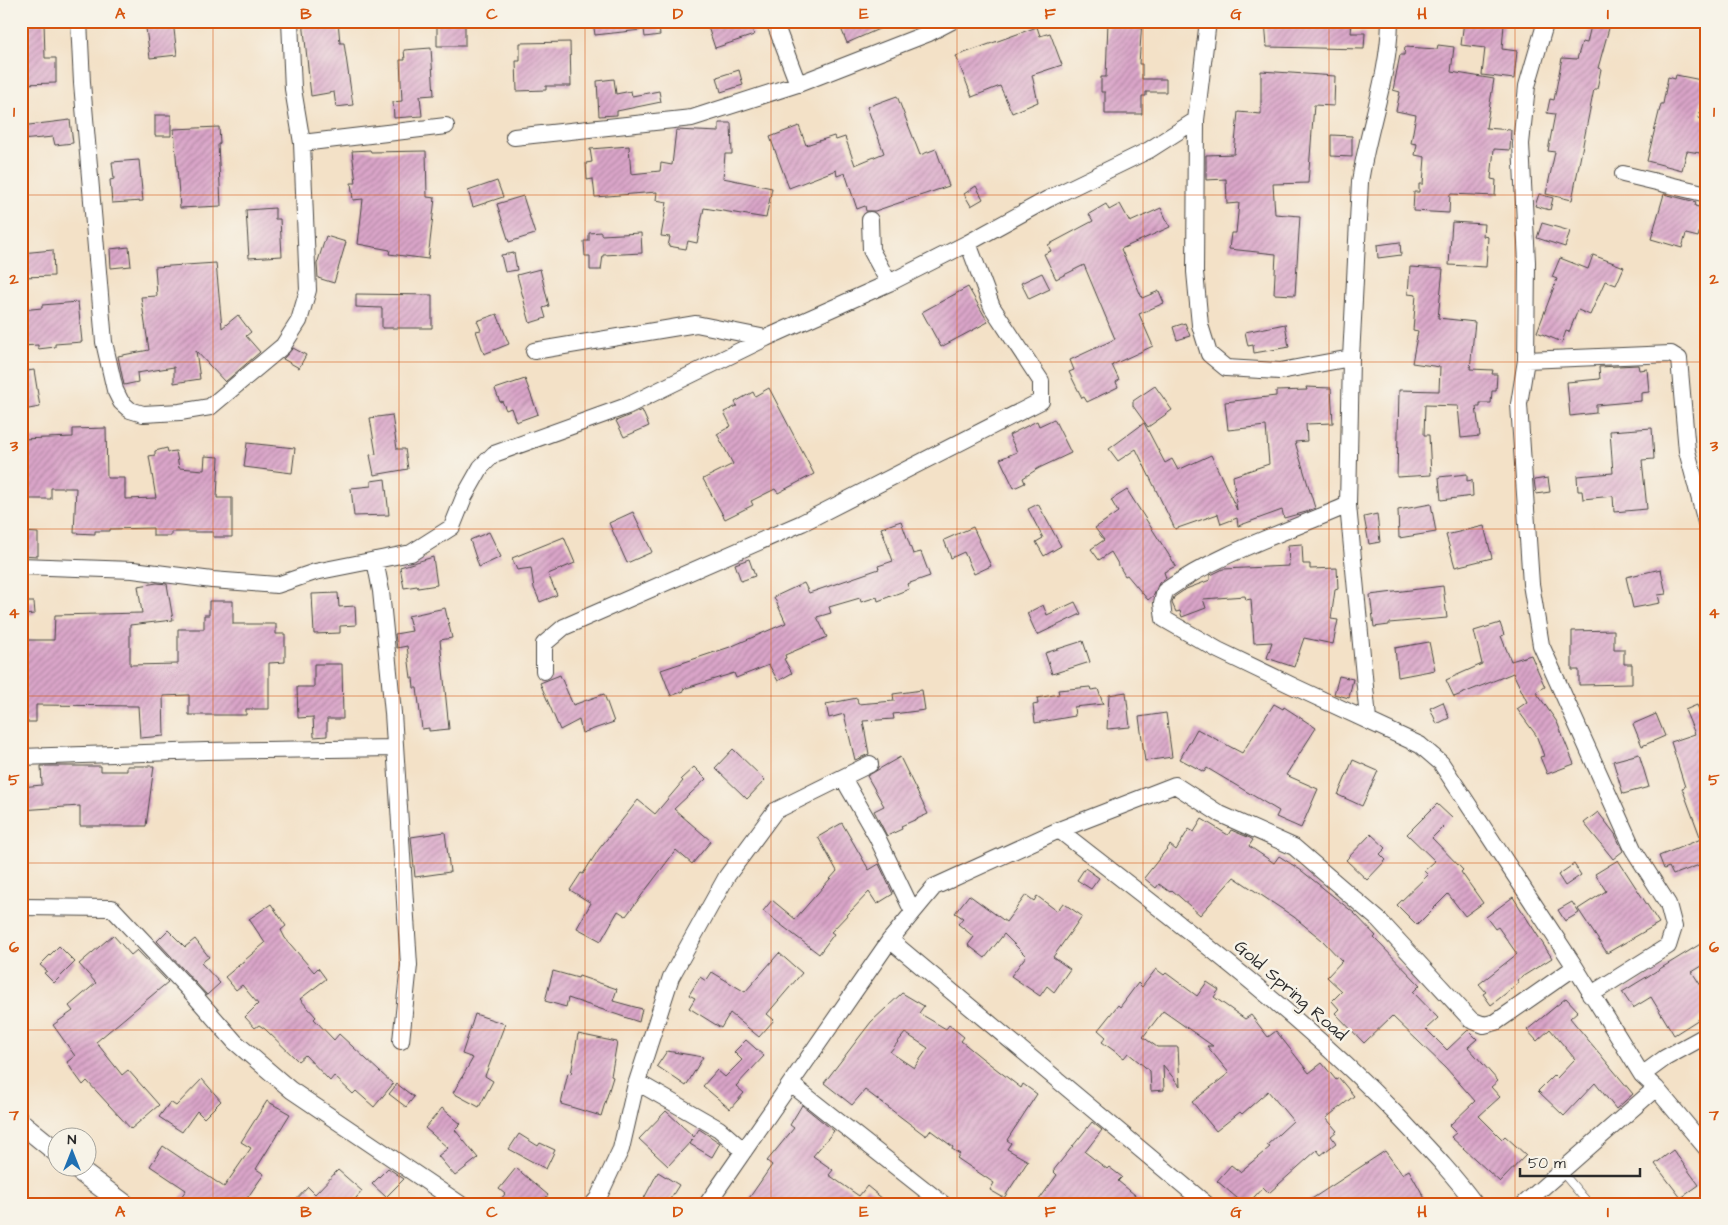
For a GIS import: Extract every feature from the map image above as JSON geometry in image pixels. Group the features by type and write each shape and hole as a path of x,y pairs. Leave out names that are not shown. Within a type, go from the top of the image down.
{"street":[{"path":"79,21 100,314 115,390 121,402 130,410 143,414 180,412 210,407 282,346 299,321 308,290 302,143 293,89 290,21"},
{"path":"774,21 798,84"},
{"path":"514,137 692,118 798,84 929,33 952,21"},
{"path":"1208,21 1196,120 1195,272 1200,325 1210,354 1226,368 1280,371 1351,358"},
{"path":"1368,719 1348,505 1351,358 1360,182 1387,59 1390,21"},
{"path":"1546,21 1528,86 1520,144 1528,262 1526,360 1520,414 1531,584 1541,645 1633,849 1668,904 1674,927 1668,946 1590,995"},
{"path":"21,566 133,570 212,580 278,585 315,572 411,553 452,527 464,498 481,466 494,454 627,406 766,338 889,284 968,244 1048,199 1149,150 1196,120"},
{"path":"302,143 446,126"},
{"path":"1622,174 1707,194"},
{"path":"870,220 871,250 889,284"},
{"path":"544,671 544,644 564,627 802,523 1041,401 1041,381 992,307 968,244"},
{"path":"534,351 696,324 766,338"},
{"path":"1526,360 1671,354 1679,359 1687,451 1707,526"},
{"path":"1348,505 1184,577 1165,591 1162,603 1164,619 1295,687 1368,719 1420,745 1441,763 1575,967 1590,995 1642,1075 1656,1088 1707,1149"},
{"path":"375,560 380,591 395,748 409,966 401,1041"},
{"path":"21,757 206,751 395,748"},
{"path":"593,1204 598,1198 621,1149 637,1082 671,977 726,876 775,811 870,764"},
{"path":"843,778 877,837 913,912"},
{"path":"707,1204 890,940 934,887 1059,830 1175,785 1220,814 1294,847 1379,920 1471,1020 1484,1025 1496,1022 1575,967"},
{"name":"Gold Spring Road","path":"1059,830 1245,974 1349,1066 1450,1170 1475,1204"},
{"path":"21,907 112,908 194,994 235,1042 291,1090 460,1204"},
{"path":"890,940 1206,1204"},
{"path":"1642,1075 1665,1058 1707,1035"},
{"path":"637,1082 719,1129 744,1151"},
{"path":"791,1084 943,1204"},
{"path":"1524,1204 1656,1088"},
{"path":"21,1123 48,1145"},
{"path":"89,1178 124,1204"}],"lane":[{"path":"1561,1172 1588,1204"}],"building":[{"path":"21,21 44,21 45,58 56,58 56,83 21,84"},
{"path":"145,21 173,21 177,55 150,58"},
{"path":"303,21 338,21 340,43 344,43 353,105 336,107 334,92 311,96"},
{"path":"437,21 465,21 465,46 437,46"},
{"path":"593,21 641,21 641,30 595,35"},
{"path":"643,21 658,21 660,35 645,37"},
{"path":"706,21 750,21 754,35 715,48"},
{"path":"838,21 897,21 847,43"},
{"path":"1108,21 1142,21 1139,64 1142,64 1142,79 1166,79 1166,92 1146,92 1146,96 1142,96 1142,114 1105,114 1105,92 1101,92 1101,77 1106,77"},
{"path":"1265,21 1352,21 1351,33 1365,33 1364,49 1267,47"},
{"path":"1464,21 1504,24 1502,49 1517,51 1514,79 1482,75 1485,48 1461,45"},
{"path":"1592,21 1611,21 1598,68 1601,69 1597,89 1594,89 1572,200 1546,194 1555,152 1548,151 1555,114 1547,113 1550,99 1554,100 1562,58 1577,59 1582,42 1587,43"},
{"path":"1037,27 1040,36 1050,33 1062,65 1032,75 1038,102 1012,113 1000,86 972,97 956,56"},
{"path":"570,42 571,86 546,86 546,90 517,91 516,61 520,61 520,43"},
{"path":"1438,45 1454,47 1451,72 1494,79 1486,128 1511,130 1510,150 1494,149 1491,179 1496,180 1495,196 1450,194 1449,213 1413,211 1414,192 1419,192 1419,184 1423,184 1425,157 1415,155 1417,144 1411,143 1416,115 1396,111 1400,92 1393,90 1400,55 1404,55 1405,47 1437,49"},
{"path":"431,48 434,95 420,96 422,116 394,118 393,102 402,101 400,60 405,60 404,50"},
{"path":"739,70 743,85 721,92 717,77"},
{"path":"1261,71 1335,76 1334,106 1314,105 1308,183 1273,184 1275,214 1300,216 1295,295 1274,294 1276,254 1229,249 1231,233 1236,233 1239,203 1227,204 1226,179 1206,180 1206,155 1234,154 1238,112 1261,114"},
{"path":"1676,75 1706,81 1698,118 1707,119 1707,154 1687,151 1682,170 1647,161 1661,104 1663,104 1668,77 1675,79"},
{"path":"614,79 616,94 631,91 632,96 659,91 661,102 617,111 617,115 599,116 597,81"},
{"path":"897,96 920,155 936,149 949,186 875,211 866,211 865,206 857,209 845,173 837,176 836,170 789,188 770,137 799,126 806,145 834,136 836,140 845,137 855,165 884,153 867,107"},
{"path":"155,115 171,115 171,136 155,136"},
{"path":"70,120 73,143 55,145 53,137 21,140 21,126"},
{"path":"719,123 731,123 732,154 725,154 723,178 772,188 766,218 704,208 697,243 688,241 686,249 668,246 670,237 661,236 667,202 656,200 657,192 595,197 593,179 587,180 586,163 592,162 590,149 629,146 631,174 660,171 661,163 672,165 676,130 719,132"},
{"path":"219,127 221,206 180,208 174,129"},
{"path":"1331,135 1352,136 1352,157 1331,156"},
{"path":"370,150 371,152 426,151 427,197 435,198 428,259 389,254 390,250 358,244 363,199 353,200 351,183 356,183 352,151"},
{"path":"139,160 143,201 112,203 110,180 114,179 112,162"},
{"path":"497,181 503,197 473,207 468,191"},
{"path":"976,186 983,199 971,206 964,194"},
{"path":"1539,194 1553,198 1550,210 1535,206"},
{"path":"1664,194 1696,202 1695,206 1706,209 1698,237 1686,234 1682,248 1651,239"},
{"path":"523,196 535,234 509,242 497,204"},
{"path":"1106,204 1109,210 1120,204 1130,222 1161,208 1170,227 1121,249 1142,298 1159,291 1164,303 1139,314 1153,346 1112,365 1119,380 1116,382 1118,387 1087,402 1084,397 1082,398 1069,372 1074,370 1070,360 1115,339 1084,265 1056,279 1044,254 1051,251 1048,245 1093,221 1089,214"},
{"path":"275,208 275,219 280,219 282,256 249,258 246,210"},
{"path":"1452,222 1484,224 1483,236 1488,237 1486,267 1449,265"},
{"path":"1542,223 1570,231 1565,247 1537,238"},
{"path":"601,232 601,235 641,233 642,253 603,255 601,270 590,270 590,256 585,256 584,241 589,241 589,233"},
{"path":"326,236 346,242 334,283 318,278 317,264"},
{"path":"1400,242 1401,255 1378,258 1377,245"},
{"path":"129,247 131,266 111,268 110,249"},
{"path":"53,250 54,276 21,277 21,253"},
{"path":"514,253 517,270 505,272 501,255"},
{"path":"1593,255 1624,267 1616,285 1605,281 1590,315 1578,310 1569,332 1566,331 1562,342 1537,332 1557,279 1552,277 1560,258 1588,269"},
{"path":"216,263 222,328 238,315 251,332 246,336 260,352 225,382 196,351 200,379 174,383 174,367 137,373 138,382 124,385 118,356 149,350 141,297 157,296 155,267"},
{"path":"1410,267 1443,269 1438,318 1475,322 1470,369 1493,370 1492,374 1497,374 1496,391 1492,391 1491,403 1480,403 1480,407 1476,407 1480,436 1461,438 1458,406 1425,405 1424,435 1429,435 1431,475 1397,477 1399,390 1439,391 1440,367 1412,363 1418,331 1413,330 1416,295 1408,294"},
{"path":"540,269 549,306 543,308 546,318 530,323 517,275"},
{"path":"1042,273 1050,289 1029,299 1021,283"},
{"path":"968,287 988,322 941,347 922,312"},
{"path":"356,294 432,295 432,328 382,328 382,308 356,307"},
{"path":"78,302 82,342 55,344 55,347 38,349 38,345 21,346 21,310 42,308 42,305"},
{"path":"497,314 509,344 484,354 476,331 481,330 477,321"},
{"path":"1185,323 1190,336 1177,340 1173,327"},
{"path":"1285,324 1289,347 1254,353 1253,345 1248,346 1245,332"},
{"path":"293,348 306,355 299,368 283,359"},
{"path":"1638,365 1639,370 1647,369 1649,392 1641,393 1641,401 1596,405 1596,413 1570,416 1567,382 1600,379 1599,367"},
{"path":"34,370 40,407 23,410 21,372"},
{"path":"525,379 538,414 516,422 511,408 506,410 502,401 500,402 495,389"},
{"path":"1155,386 1172,410 1148,427 1133,406 1133,401"},
{"path":"1306,387 1331,388 1333,423 1306,424 1307,441 1295,442 1315,508 1306,512 1284,518 1282,510 1238,526 1237,518 1221,524 1218,514 1175,529 1136,449 1118,461 1109,449 1144,423 1165,463 1172,459 1178,470 1211,455 1237,510 1233,476 1269,464 1266,426 1228,430 1225,402 1276,396 1276,391 1307,390"},
{"path":"769,388 814,474 778,493 775,489 751,501 753,505 725,519 703,479 733,464 717,434 731,426 724,412 737,406 735,402 753,392 755,396"},
{"path":"642,410 649,426 624,437 616,421"},
{"path":"392,415 397,449 405,449 408,469 374,475 370,455 376,454 370,418"},
{"path":"1054,419 1071,453 1039,468 1023,478 1025,483 1014,488 1000,459 1017,452 1009,435 1037,421 1039,426"},
{"path":"106,428 107,478 125,478 125,499 156,498 149,456 155,455 155,451 167,448 168,452 176,451 179,468 204,470 205,456 219,457 217,498 232,498 232,537 213,537 213,532 171,532 171,536 153,536 153,528 110,529 110,531 95,531 95,534 74,533 76,488 51,488 51,499 23,499 21,439 73,437 73,429"},
{"path":"1652,428 1654,459 1642,460 1647,509 1614,512 1613,496 1583,499 1582,491 1578,491 1577,476 1613,473 1610,431"},
{"path":"247,443 295,448 292,473 244,467"},
{"path":"1467,474 1467,481 1472,480 1473,496 1441,500 1439,477"},
{"path":"1548,478 1550,492 1536,494 1534,480"},
{"path":"385,479 389,515 354,516 351,488 371,486 371,481"},
{"path":"1127,490 1176,566 1164,572 1166,578 1159,583 1154,595 1148,600 1127,575 1125,576 1111,552 1099,560 1091,549 1104,540 1095,528 1118,512 1111,500"},
{"path":"1038,504 1061,546 1044,556 1036,542 1043,538 1028,509"},
{"path":"1431,504 1436,532 1399,538 1398,510"},
{"path":"633,512 652,552 627,563 609,523"},
{"path":"1377,514 1380,542 1369,544 1364,517"},
{"path":"901,521 913,554 921,552 930,576 907,584 909,589 878,601 877,597 861,602 860,598 829,607 831,613 817,617 827,637 785,655 786,658 784,659 792,673 778,681 769,665 736,678 734,673 683,689 684,691 671,696 661,670 730,647 786,623 774,597 804,583 809,593 879,569 878,566 893,561 881,528"},
{"path":"1484,526 1492,558 1455,567 1446,535"},
{"path":"973,527 991,566 974,574 964,552 951,558 944,540"},
{"path":"21,532 38,533 38,556 21,555"},
{"path":"489,532 501,557 479,567 470,540"},
{"path":"564,537 575,563 548,574 557,595 540,602 534,588 531,568 517,570 512,558"},
{"path":"1302,544 1303,564 1310,564 1310,569 1337,568 1338,589 1335,590 1331,619 1338,620 1333,644 1304,638 1294,667 1267,658 1272,642 1254,643 1251,599 1246,600 1245,596 1203,599 1206,608 1182,617 1180,611 1176,612 1172,603 1174,597 1186,589 1210,580 1210,575 1223,569 1289,566 1288,545"},
{"path":"433,557 437,585 404,588 400,567"},
{"path":"749,559 755,576 741,581 735,564"},
{"path":"1661,569 1666,594 1658,595 1660,603 1633,608 1626,577"},
{"path":"157,583 167,584 173,620 130,625 130,665 178,664 178,629 204,629 204,615 209,615 209,601 233,601 233,624 276,624 276,634 285,634 285,662 269,663 269,709 246,709 246,715 189,715 189,695 163,696 164,736 140,738 138,706 36,705 36,722 21,722 21,640 54,640 55,615 142,613 138,586"},
{"path":"1443,586 1447,618 1389,623 1389,625 1374,627 1370,595"},
{"path":"338,593 339,607 355,606 356,625 340,626 340,633 314,634 312,594"},
{"path":"21,602 34,602 35,614 21,615"},
{"path":"1075,602 1081,614 1037,635 1027,613 1043,605 1047,615"},
{"path":"445,608 452,638 440,640 449,729 429,731 429,728 422,729 417,688 414,688 413,678 411,678 407,646 397,648 395,634 412,631 408,616"},
{"path":"1500,623 1504,635 1501,636 1511,661 1531,655 1545,687 1536,692 1557,722 1574,764 1547,774 1540,757 1544,756 1536,735 1517,709 1527,702 1513,673 1454,697 1446,680 1482,664 1474,631"},
{"path":"1614,630 1614,649 1624,649 1624,664 1632,664 1632,684 1579,685 1579,670 1572,670 1572,631"},
{"path":"1083,641 1090,662 1052,674 1045,653"},
{"path":"1429,642 1435,670 1398,677 1395,648"},
{"path":"314,664 342,664 343,719 327,719 327,736 314,737 313,717 298,718 297,687 314,687"},
{"path":"560,675 573,705 604,694 614,722 582,733 579,720 560,730 540,683"},
{"path":"1339,676 1353,679 1349,698 1334,694"},
{"path":"1090,687 1091,690 1098,689 1103,704 1074,707 1075,716 1035,723 1033,705 1038,704 1037,698 1059,694 1058,690"},
{"path":"922,690 925,710 893,714 894,719 863,721 869,754 855,760 844,714 829,718 826,704 857,698 858,704 894,701 893,694"},
{"path":"1126,692 1130,727 1107,729 1109,695"},
{"path":"1443,702 1449,718 1437,724 1430,708"},
{"path":"1274,704 1283,709 1284,707 1316,728 1286,775 1318,789 1301,828 1276,817 1279,811 1207,768 1204,772 1180,759 1197,729 1242,753"},
{"path":"1697,705 1702,716 1707,714 1707,862 1673,875 1669,867 1664,869 1659,856 1701,839 1682,788 1685,787 1671,742 1695,734 1685,710"},
{"path":"1166,713 1172,757 1145,761 1139,717"},
{"path":"1656,714 1665,736 1642,746 1633,724"},
{"path":"733,749 765,780 747,799 715,768"},
{"path":"1639,754 1649,787 1623,794 1613,761"},
{"path":"900,757 928,814 901,826 902,829 887,836 874,811 884,806 867,776"},
{"path":"1353,760 1378,771 1362,806 1338,795"},
{"path":"41,766 101,766 101,771 127,771 127,766 154,766 146,826 80,826 80,806 21,810 21,787 42,785"},
{"path":"694,767 706,779 674,809 711,841 692,864 676,850 626,916 618,911 601,941 577,928 591,903 570,890 581,873 583,874 599,849 638,800 655,814 683,781 681,779"},
{"path":"1437,804 1452,818 1432,838 1463,870 1461,872 1483,903 1465,916 1448,894 1417,925 1397,905 1428,875 1424,871 1435,861 1407,834"},
{"path":"1598,812 1615,834 1623,851 1613,859 1584,823"},
{"path":"1202,819 1228,835 1231,830 1250,838 1253,840 1249,846 1274,863 1279,856 1302,871 1354,913 1376,936 1374,938 1420,985 1413,992 1438,1018 1426,1029 1447,1050 1468,1030 1477,1039 1468,1047 1498,1081 1491,1087 1500,1097 1479,1116 1502,1139 1505,1136 1526,1155 1500,1182 1451,1137 1456,1133 1449,1126 1475,1101 1446,1068 1392,1016 1364,1043 1335,1013 1339,1009 1332,1001 1342,991 1327,977 1342,961 1322,940 1294,917 1234,877 1200,915 1172,890 1170,892 1159,884 1156,888 1144,878 1170,845 1176,850 1189,829 1194,832"},
{"path":"842,823 869,870 879,864 893,894 877,904 869,892 831,932 834,934 819,954 763,911 772,900 795,919 837,871 818,837"},
{"path":"445,832 450,872 415,877 411,837"},
{"path":"1371,834 1386,848 1380,854 1386,860 1367,880 1346,860"},
{"path":"1618,860 1659,923 1607,953 1578,909 1606,891 1595,874"},
{"path":"1574,864 1581,875 1565,886 1558,875"},
{"path":"1085,868 1099,878 1091,889 1077,880"},
{"path":"969,895 1006,922 1026,895 1034,901 1037,896 1057,911 1063,903 1082,916 1053,957 1070,969 1054,992 1047,986 1040,996 1011,976 1026,956 1004,934 985,958 968,945 974,937 958,924 963,918 955,913"},
{"path":"1513,897 1552,958 1517,980 1519,983 1491,1005 1483,994 1486,992 1479,984 1517,954 1498,927 1495,929 1486,917"},
{"path":"1572,902 1579,913 1565,921 1558,910"},
{"path":"271,904 286,926 281,930 285,938 314,972 318,968 326,979 300,999 316,1017 314,1019 334,1040 339,1034 393,1084 374,1107 356,1091 353,1094 334,1076 330,1081 305,1055 298,1061 265,1029 259,1025 255,1028 245,1017 258,1004 242,985 236,990 225,977 265,943 249,919"},
{"path":"168,930 185,947 195,939 209,957 201,963 220,983 207,995 157,941"},
{"path":"113,935 131,955 137,950 168,982 96,1042 122,1075 128,1070 159,1105 131,1129 87,1081 83,1085 67,1062 75,1056 53,1025 73,1011 69,1006 96,983 79,964"},
{"path":"1707,940 1707,963 1692,972 1707,995 1707,1014 1674,1035 1651,997 1633,1008 1622,992"},
{"path":"59,946 75,962 54,983 44,973 47,971 40,965"},
{"path":"779,953 802,973 767,1014 774,1020 759,1037 730,1013 721,1028 689,1008 695,998 689,995 700,977 706,981 712,972 745,992"},
{"path":"1156,969 1164,975 1166,973 1197,996 1207,982 1219,990 1214,997 1245,1019 1251,1015 1268,1037 1276,1031 1309,1073 1322,1063 1336,1080 1339,1078 1354,1096 1326,1118 1337,1131 1331,1136 1336,1143 1321,1155 1317,1150 1269,1193 1263,1187 1248,1204 1244,1204 1217,1181 1231,1165 1240,1172 1270,1147 1267,1145 1293,1121 1268,1091 1242,1114 1240,1112 1216,1131 1192,1102 1229,1073 1207,1046 1213,1046 1163,1011 1143,1037 1157,1047 1178,1047 1180,1086 1163,1065 1164,1090 1151,1091 1150,1071 1128,1053 1124,1058 1102,1042 1106,1037 1098,1030 1118,1005 1120,1007 1138,983 1142,987"},
{"path":"553,971 578,978 579,976 617,989 613,1001 642,1009 639,1022 568,998 566,1007 545,1001"},
{"path":"902,993 924,1006 919,1013 946,1029 949,1025 964,1037 961,1041 982,1058 1021,1088 1023,1084 1037,1094 1007,1140 1011,1143 1007,1149 1028,1161 1004,1198 990,1190 994,1183 957,1158 960,1154 930,1130 926,1136 865,1090 852,1105 824,1083 871,1022","holes":["905,1033 928,1048 914,1068 890,1052"]},
{"path":"1566,998 1578,1011 1570,1018 1633,1094 1616,1109 1595,1083 1564,1116 1538,1091 1554,1075 1557,1078 1575,1059 1550,1029 1537,1041 1527,1030"},
{"path":"475,1014 505,1024 485,1076 493,1081 479,1107 453,1093 473,1058 462,1054"},
{"path":"578,1034 617,1042 611,1076 613,1077 601,1116 561,1104 568,1073 571,1074"},
{"path":"746,1040 764,1056 736,1086 744,1093 730,1109 703,1086 717,1070 725,1077 742,1060 734,1052"},
{"path":"667,1051 703,1057 686,1086 657,1066"},
{"path":"202,1079 221,1101 204,1118 197,1111 182,1132 159,1117 170,1102 176,1106"},
{"path":"397,1084 414,1097 406,1107 389,1094"},
{"path":"267,1101 290,1114 256,1169 264,1174 243,1204 176,1204 186,1190 150,1166 163,1146 224,1187 251,1148 241,1142"},
{"path":"802,1105 834,1131 813,1156 833,1170 829,1175 859,1196 867,1186 889,1204 745,1204 772,1165 767,1161 794,1128 790,1125"},
{"path":"442,1108 461,1124 455,1130 478,1158 455,1176 438,1156 448,1148 425,1128"},
{"path":"666,1111 694,1137 699,1129 720,1143 712,1157 690,1144 693,1139 668,1166 639,1139"},
{"path":"1092,1122 1102,1130 1085,1152 1107,1169 1109,1167 1122,1177 1118,1181 1146,1204 1036,1204 1057,1175 1053,1171"},
{"path":"519,1134 538,1146 540,1143 555,1150 546,1169 509,1149"},
{"path":"1673,1150 1699,1185 1681,1198 1655,1164"},
{"path":"1385,1151 1402,1174 1409,1170 1428,1204 1304,1204"},
{"path":"388,1168 404,1179 386,1197 372,1184"},
{"path":"516,1168 548,1195 541,1204 497,1204 505,1194 499,1189"},
{"path":"338,1170 362,1191 351,1204 292,1204 308,1187 315,1194"},
{"path":"658,1172 679,1185 667,1204 641,1204"}]}
